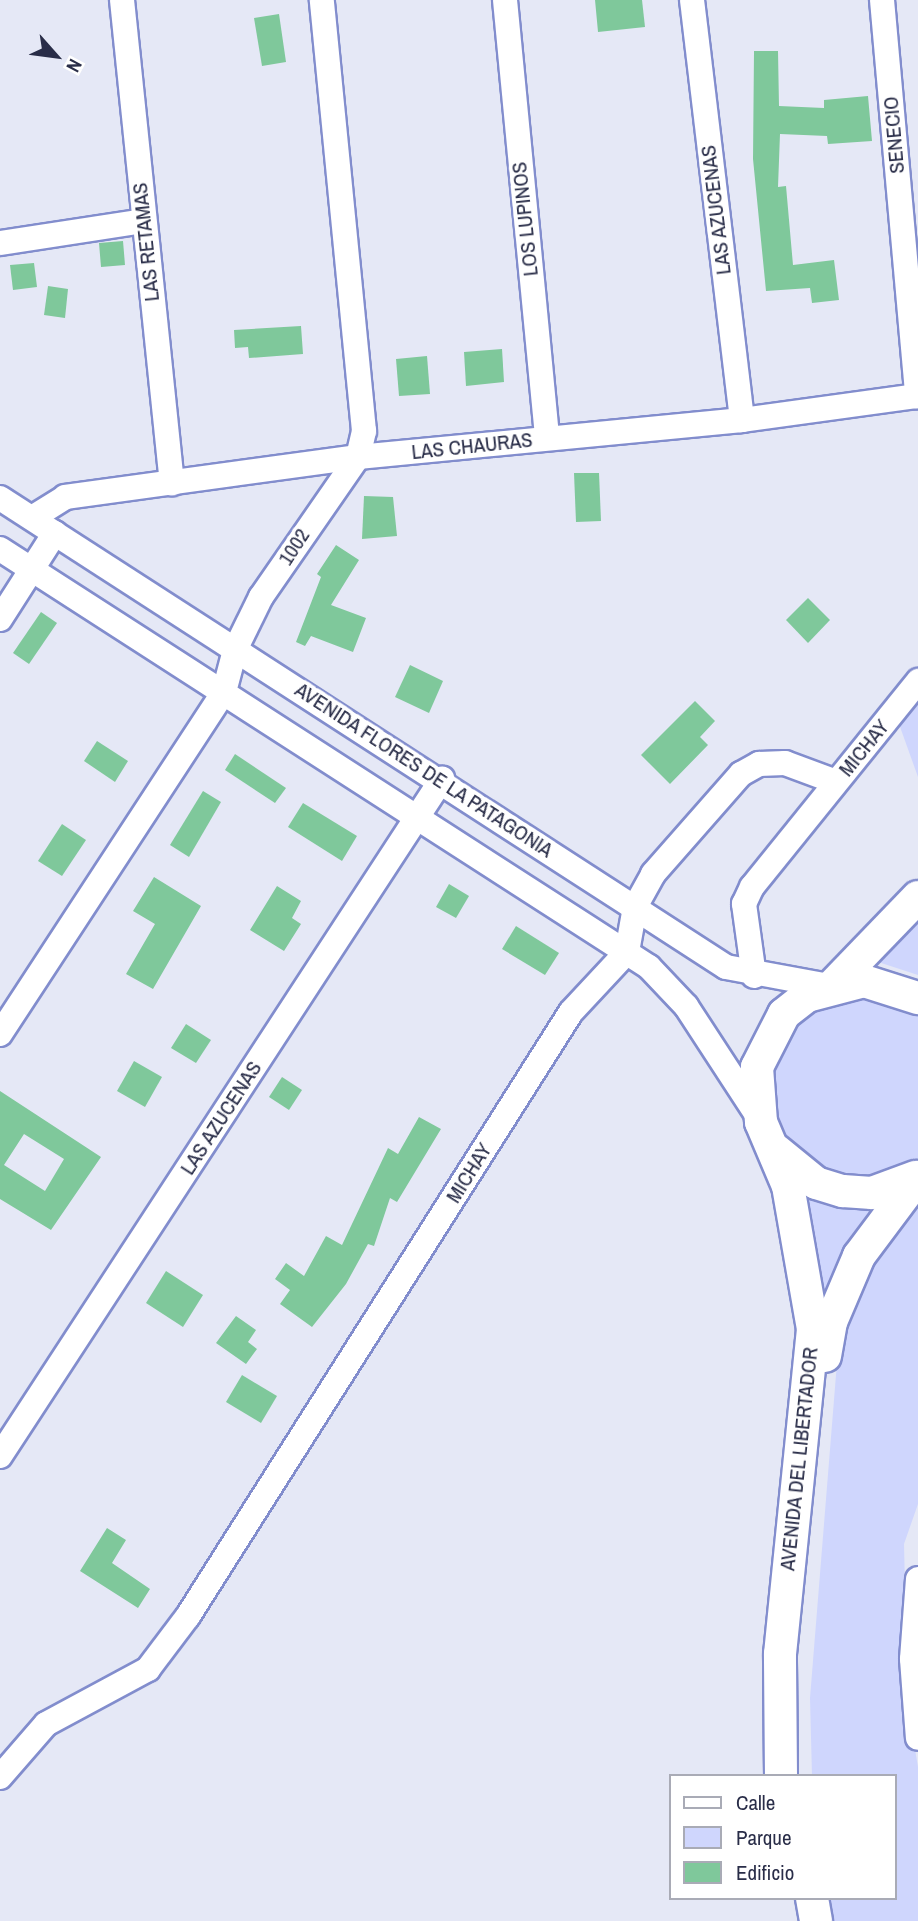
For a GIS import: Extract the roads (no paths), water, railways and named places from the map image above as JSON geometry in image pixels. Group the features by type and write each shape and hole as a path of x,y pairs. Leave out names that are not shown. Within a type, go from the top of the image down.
{"main road":[{"name":"AVENIDA DEL LIBERTADOR","path":"781,1774 779,1654 813,1329 798,1227 767,1135 756,1080 767,1039 784,1014 832,985 918,897"},
{"name":"AVENIDA DEL LIBERTADOR","path":"832,985 863,981 918,998"},
{"name":"AVENIDA DEL LIBERTADOR","path":"767,1135 793,1168 843,1191 872,1192 918,1176"},
{"name":"AVENIDA DEL LIBERTADOR","path":"797,1774 796,1688 831,1322 871,1236 918,1176"},
{"path":"795,1900 799,1921"},
{"path":"812,1900 816,1921"}],"street":[{"name":"LAS RETAMAS","path":"122,0 172,483"},
{"name":"1002","path":"0,1034 223,692 235,649 275,576 358,457 364,431 322,0"},
{"name":"LOS LUPINOS","path":"505,0 547,438"},
{"name":"LAS AZUCENAS","path":"692,0 742,420"},
{"name":"SENECIO","path":"882,0 918,396"},
{"path":"0,243 144,221"},
{"name":"LAS CHAURAS","path":"32,519 65,498 358,457 742,420 918,396"},
{"name":"AVENIDA FLORES DE LA PATAGONIA","path":"0,498 442,779 726,967 754,976 832,985"},
{"path":"0,619 55,533"},
{"name":"AVENIDA FLORES DE LA PATAGONIA","path":"0,549 627,951 686,1006 767,1135"},
{"name":"MICHAY","path":"754,976 744,904 836,782 918,681"},
{"name":"MICHAY","path":"0,1777 46,1724 148,1669 188,1616 571,1012 627,951 635,907 653,874 740,774 759,764 785,763 836,782"},
{"name":"LAS AZUCENAS","path":"0,1456 442,779"},
{"path":"918,1579 918,1738"}]}
